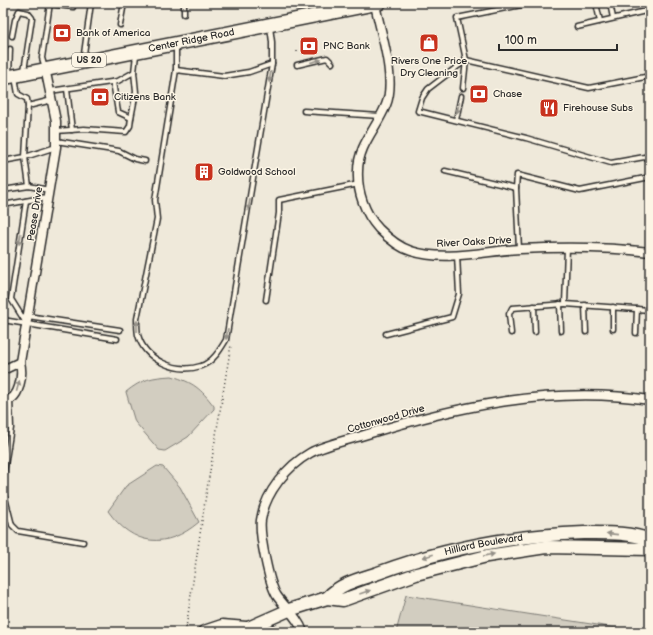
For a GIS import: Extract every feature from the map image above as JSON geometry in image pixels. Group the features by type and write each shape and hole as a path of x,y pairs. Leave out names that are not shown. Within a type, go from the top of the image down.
{"main road":[{"name":"Center Ridge Road","path":"13,76 45,68 376,3"},
{"name":"Hilliard Boulevard","path":"327,598 336,588 390,568 447,551 498,540 548,534 604,533 643,537 650,540"},
{"name":"Hilliard Boulevard","path":"204,632 222,626 242,630 289,610 327,598 343,600 450,564 513,551 575,546 644,550 650,549"}],"street":[{"name":"River Oaks Drive","path":"376,3 388,64 390,90 387,104 360,152 358,171 361,196 370,220 390,240 411,252 440,256 520,249 568,248 624,249 650,252"},
{"name":"Pease Drive","path":"7,400 19,389 20,362 56,144 52,100 45,68"},
{"path":"3,370 20,362"},
{"name":"Cottonwood Drive","path":"303,632 299,621 276,594 263,552 260,529 262,518 272,491 286,472 310,452 412,420 492,404 566,394 650,400"}],"lane":[{"path":"45,68 42,58 50,3 73,7"},
{"path":"83,61 91,3"},
{"path":"120,25 124,3"},
{"path":"184,3 184,14"},
{"path":"463,88 466,60 457,18 531,3"},
{"path":"596,3 600,21"},
{"path":"610,3 613,18"},
{"path":"577,27 650,10"},
{"path":"12,36 15,20 19,11 28,13 32,18 27,52 13,76"},
{"path":"176,43 176,70 155,200 157,219 137,319 138,334 142,344 154,358 164,364 190,368 201,366 211,360 220,352 226,340 272,64 272,42 269,24"},
{"path":"10,49 13,76 18,94 28,99 25,157 29,186"},
{"path":"56,131 84,129 126,132 130,126 136,92 134,72 136,51"},
{"path":"298,65 326,58 332,63"},
{"path":"650,76 589,88 466,60 428,88 422,98 418,111 586,154 611,163 650,156"},
{"path":"176,70 224,76 249,72 272,64"},
{"path":"50,91 113,82 128,77 134,72"},
{"path":"113,82 118,112 131,118"},
{"path":"67,89 72,130"},
{"path":"456,120 462,96"},
{"path":"28,106 52,100"},
{"path":"304,111 380,116"},
{"path":"3,162 25,157 56,144 119,151 135,159 145,161"},
{"path":"445,170 516,188"},
{"path":"520,249 516,188 517,175 580,191 593,190 650,177"},
{"path":"266,300 280,213 279,200 359,184"},
{"path":"3,190 29,186 48,193"},
{"path":"3,205 26,201 48,193"},
{"path":"26,201 11,299 27,320 117,339"},
{"path":"565,304 568,248"},
{"path":"386,334 452,317 459,294 457,255"},
{"path":"560,304 561,331"},
{"path":"511,333 510,310 512,308 565,304 650,310"},
{"path":"585,305 586,332"},
{"path":"534,306 535,332"},
{"path":"613,307 613,329"},
{"path":"636,333 638,309"},
{"path":"3,320 27,320 120,330"},
{"path":"3,478 11,428 7,400"},
{"path":"3,490 12,525 18,531 82,542"}],"path":[{"path":"186,628 204,501 231,343"}],"shaded area":[{"path":"172,376 186,381 200,390 214,406 214,409 188,437 165,451 159,450 135,422 126,392 142,381"},
{"path":"157,466 163,467 180,487 199,522 187,531 174,537 162,540 150,540 139,537 128,531 118,523 108,511 126,486"},
{"path":"406,595 642,632 396,632"}],"place":[{"name":"Bank of America","path":"62,33"},
{"name":"Rivers One Price Dry Cleaning","path":"429,43"},
{"name":"PNC Bank","path":"309,46"},
{"name":"Chase","path":"479,94"},
{"name":"Citizens Bank","path":"100,97"},
{"name":"Firehouse Subs","path":"549,108"},
{"name":"Goldwood School","path":"204,172"}]}
